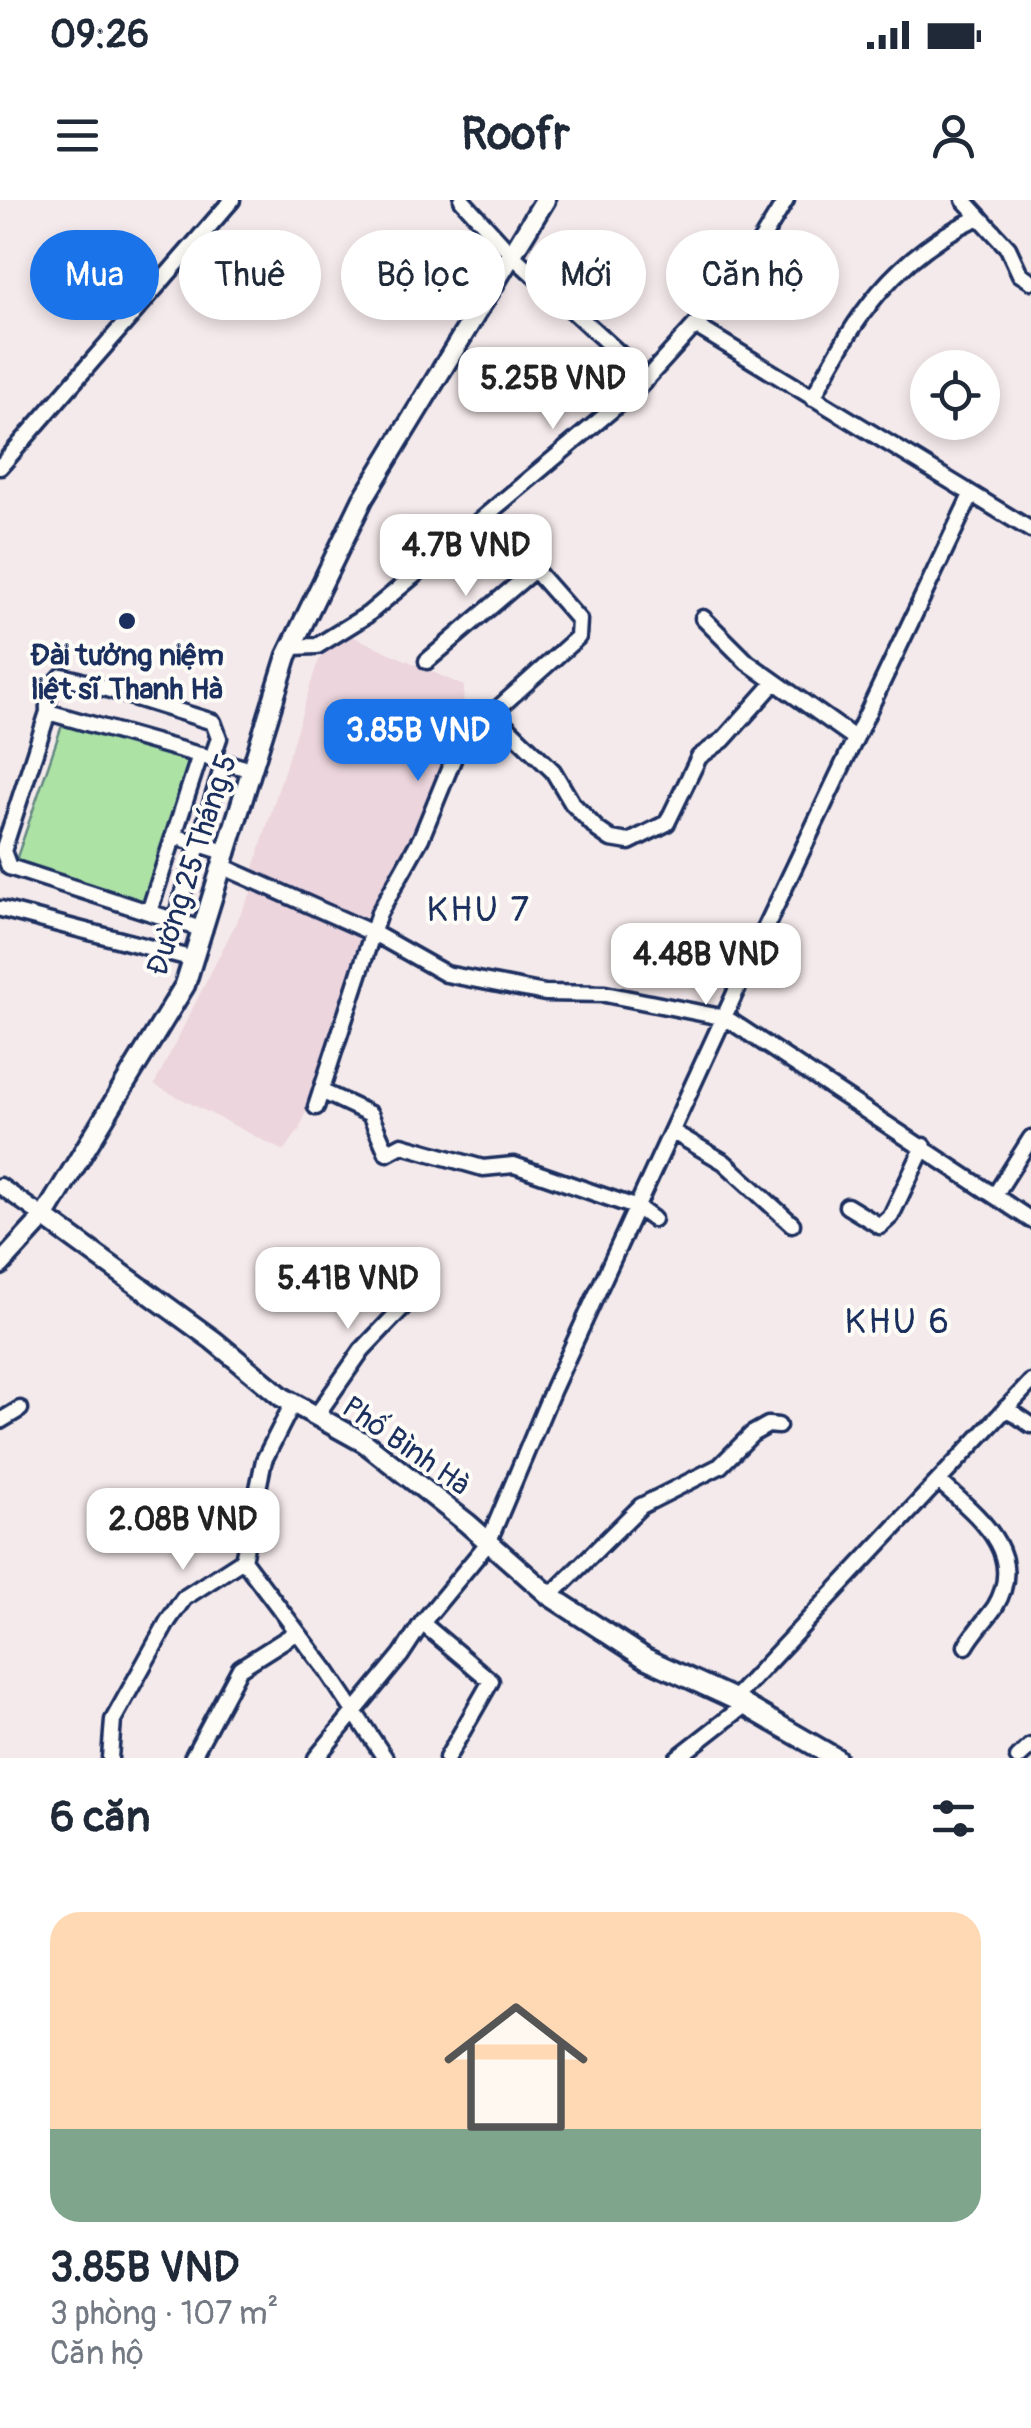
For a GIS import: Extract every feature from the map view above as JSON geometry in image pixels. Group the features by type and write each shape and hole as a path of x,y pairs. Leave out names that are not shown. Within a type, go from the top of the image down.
{"main road":[{"name":"Đường 25 Tháng 5","path":"0,1264 44,1217 185,985 283,666 363,499 545,200"},
{"name":"Phố Bình Hà","path":"44,1217 293,1403 365,1444 550,1596 646,1658 740,1702 836,1758"}],"street":[{"path":"0,467 232,200"},
{"path":"462,200 513,256 647,378"},
{"path":"293,647 317,646 351,626 488,516 647,378 738,278 786,200"},
{"path":"964,200 1008,248 1020,274 1031,281"},
{"path":"813,398 840,344 874,292 942,234 978,217"},
{"path":"696,326 1031,530"},
{"path":"316,1758 488,1542 854,737 971,494"},
{"path":"316,1107 371,932 415,851 467,730 493,713 578,636 580,620 488,516"},
{"path":"426,661 534,570"},
{"path":"703,618 774,682 854,737"},
{"path":"150,912 174,836 219,738 213,722 62,676 47,695 48,712 3,851 5,859 10,867 204,930"},
{"path":"493,713 553,771 572,803 598,830 612,839 629,842 666,823 699,758 723,740 774,682"},
{"path":"48,712 252,770"},
{"path":"176,920 199,844 212,758"},
{"path":"174,836 199,844 446,974 545,992 605,994 726,1018 1031,1220"},
{"path":"1,910 194,959"},
{"path":"321,1091 370,1114 387,1153 402,1145 484,1168 514,1165 638,1208 653,1218"},
{"path":"673,1132 724,1162 792,1224"},
{"path":"994,1195 1031,1138"},
{"path":"847,1206 880,1226 891,1216 924,1146"},
{"path":"0,1186 44,1217"},
{"path":"316,1416 362,1350 426,1283"},
{"path":"677,1758 740,1702 1031,1382"},
{"path":"110,1758 113,1720 168,1621 184,1598 243,1560 264,1460 293,1403"},
{"path":"1006,1408 1031,1425"},
{"path":"0,1421 20,1410"},
{"path":"550,1596 642,1506 720,1466 752,1434 768,1425 778,1426"},
{"path":"939,1482 992,1530 1003,1550 1004,1587 966,1646"},
{"path":"243,1560 385,1758"},
{"path":"422,1623 491,1681 447,1758"},
{"path":"192,1758 240,1668 298,1632"},
{"path":"1018,1758 1031,1746"}],"shaded area":[{"path":"334,628 464,686 462,729 405,857 369,920 253,871 316,667"},
{"path":"256,883 365,940 300,1129 284,1151 154,1085"}],"green space":[{"path":"67,724 193,763 144,901 17,857 61,728"}],"place":[{"name":"Đài tưởng niệm liệt sĩ Thanh Hà","path":"127,621"}],"district":[{"name":"KHU 7","path":"479,910"},
{"name":"KHU 6","path":"898,1322"}]}
